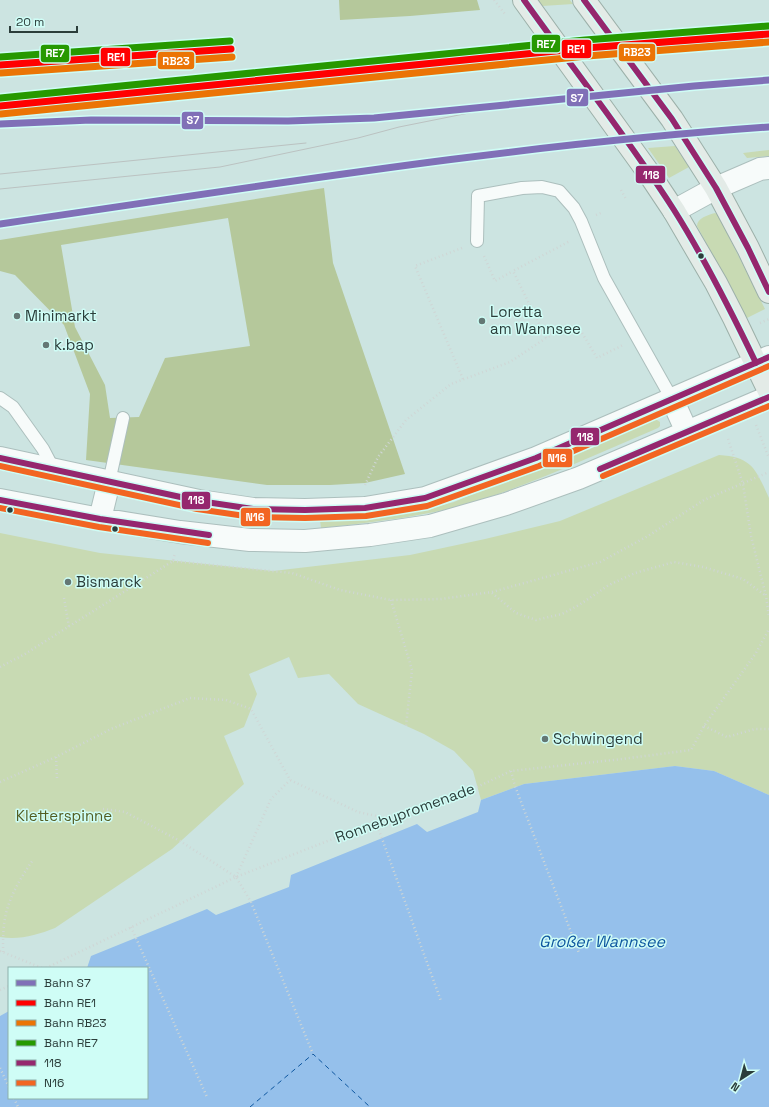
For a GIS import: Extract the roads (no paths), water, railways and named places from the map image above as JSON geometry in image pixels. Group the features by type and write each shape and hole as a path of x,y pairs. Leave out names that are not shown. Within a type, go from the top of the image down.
{"main road":[{"path":"524,0 674,210 762,360 769,391"},
{"path":"584,0 672,119 716,188 748,248 769,292"},
{"path":"674,210 716,188 760,169 769,168"},
{"path":"0,458 199,501 253,509 305,510 365,508 425,498 536,458 762,360"},
{"path":"0,500 100,519 180,532 250,540 305,541 370,535 430,526 506,504 580,478 769,397"},
{"path":"672,399 687,432"},
{"path":"100,519 110,482"}],"lane":[{"path":"477,242 478,196 522,188 542,187 559,191 574,208 582,221 604,278 672,399"},
{"path":"0,398 13,407 43,449 54,470"},
{"path":"110,482 123,418"}],"water":[{"name":"Großer Wannsee","path":"675,766 714,771 769,795 769,1107 0,1107 0,1016 8,1012 8,1099 148,1099 148,967 87,967 91,956 207,909 216,915 289,887 291,875 417,824 427,832 478,812 481,800 524,784"}],"tram line":[{"path":"0,189 220,167 358,138 399,127 527,103"},
{"path":"0,174 306,143"}],"rail line":[{"name":"RE7","path":"0,98 585,40 768,26"},
{"name":"RE1","path":"0,106 586,48 769,34"},
{"name":"RE7","path":"0,57 230,41"},
{"name":"RB23","path":"1,114 587,56 769,42"},
{"name":"RE1","path":"0,65 231,49"},
{"name":"RB23","path":"1,73 232,57"},
{"name":"S7","path":"0,124 91,120 288,121 374,118 694,86 769,80"},
{"name":"S7","path":"0,224 384,168 576,145 769,127"}],"place":[{"name":"Minimarkt","path":"17,316"},
{"name":"Loretta am Wannsee","path":"482,321"},
{"name":"k.bap","path":"46,345"},
{"name":"Bismarck","path":"68,582"},
{"name":"Schwingend","path":"545,739"}],"park label":[{"name":"Kletterspinne","path":"64,816"}]}
